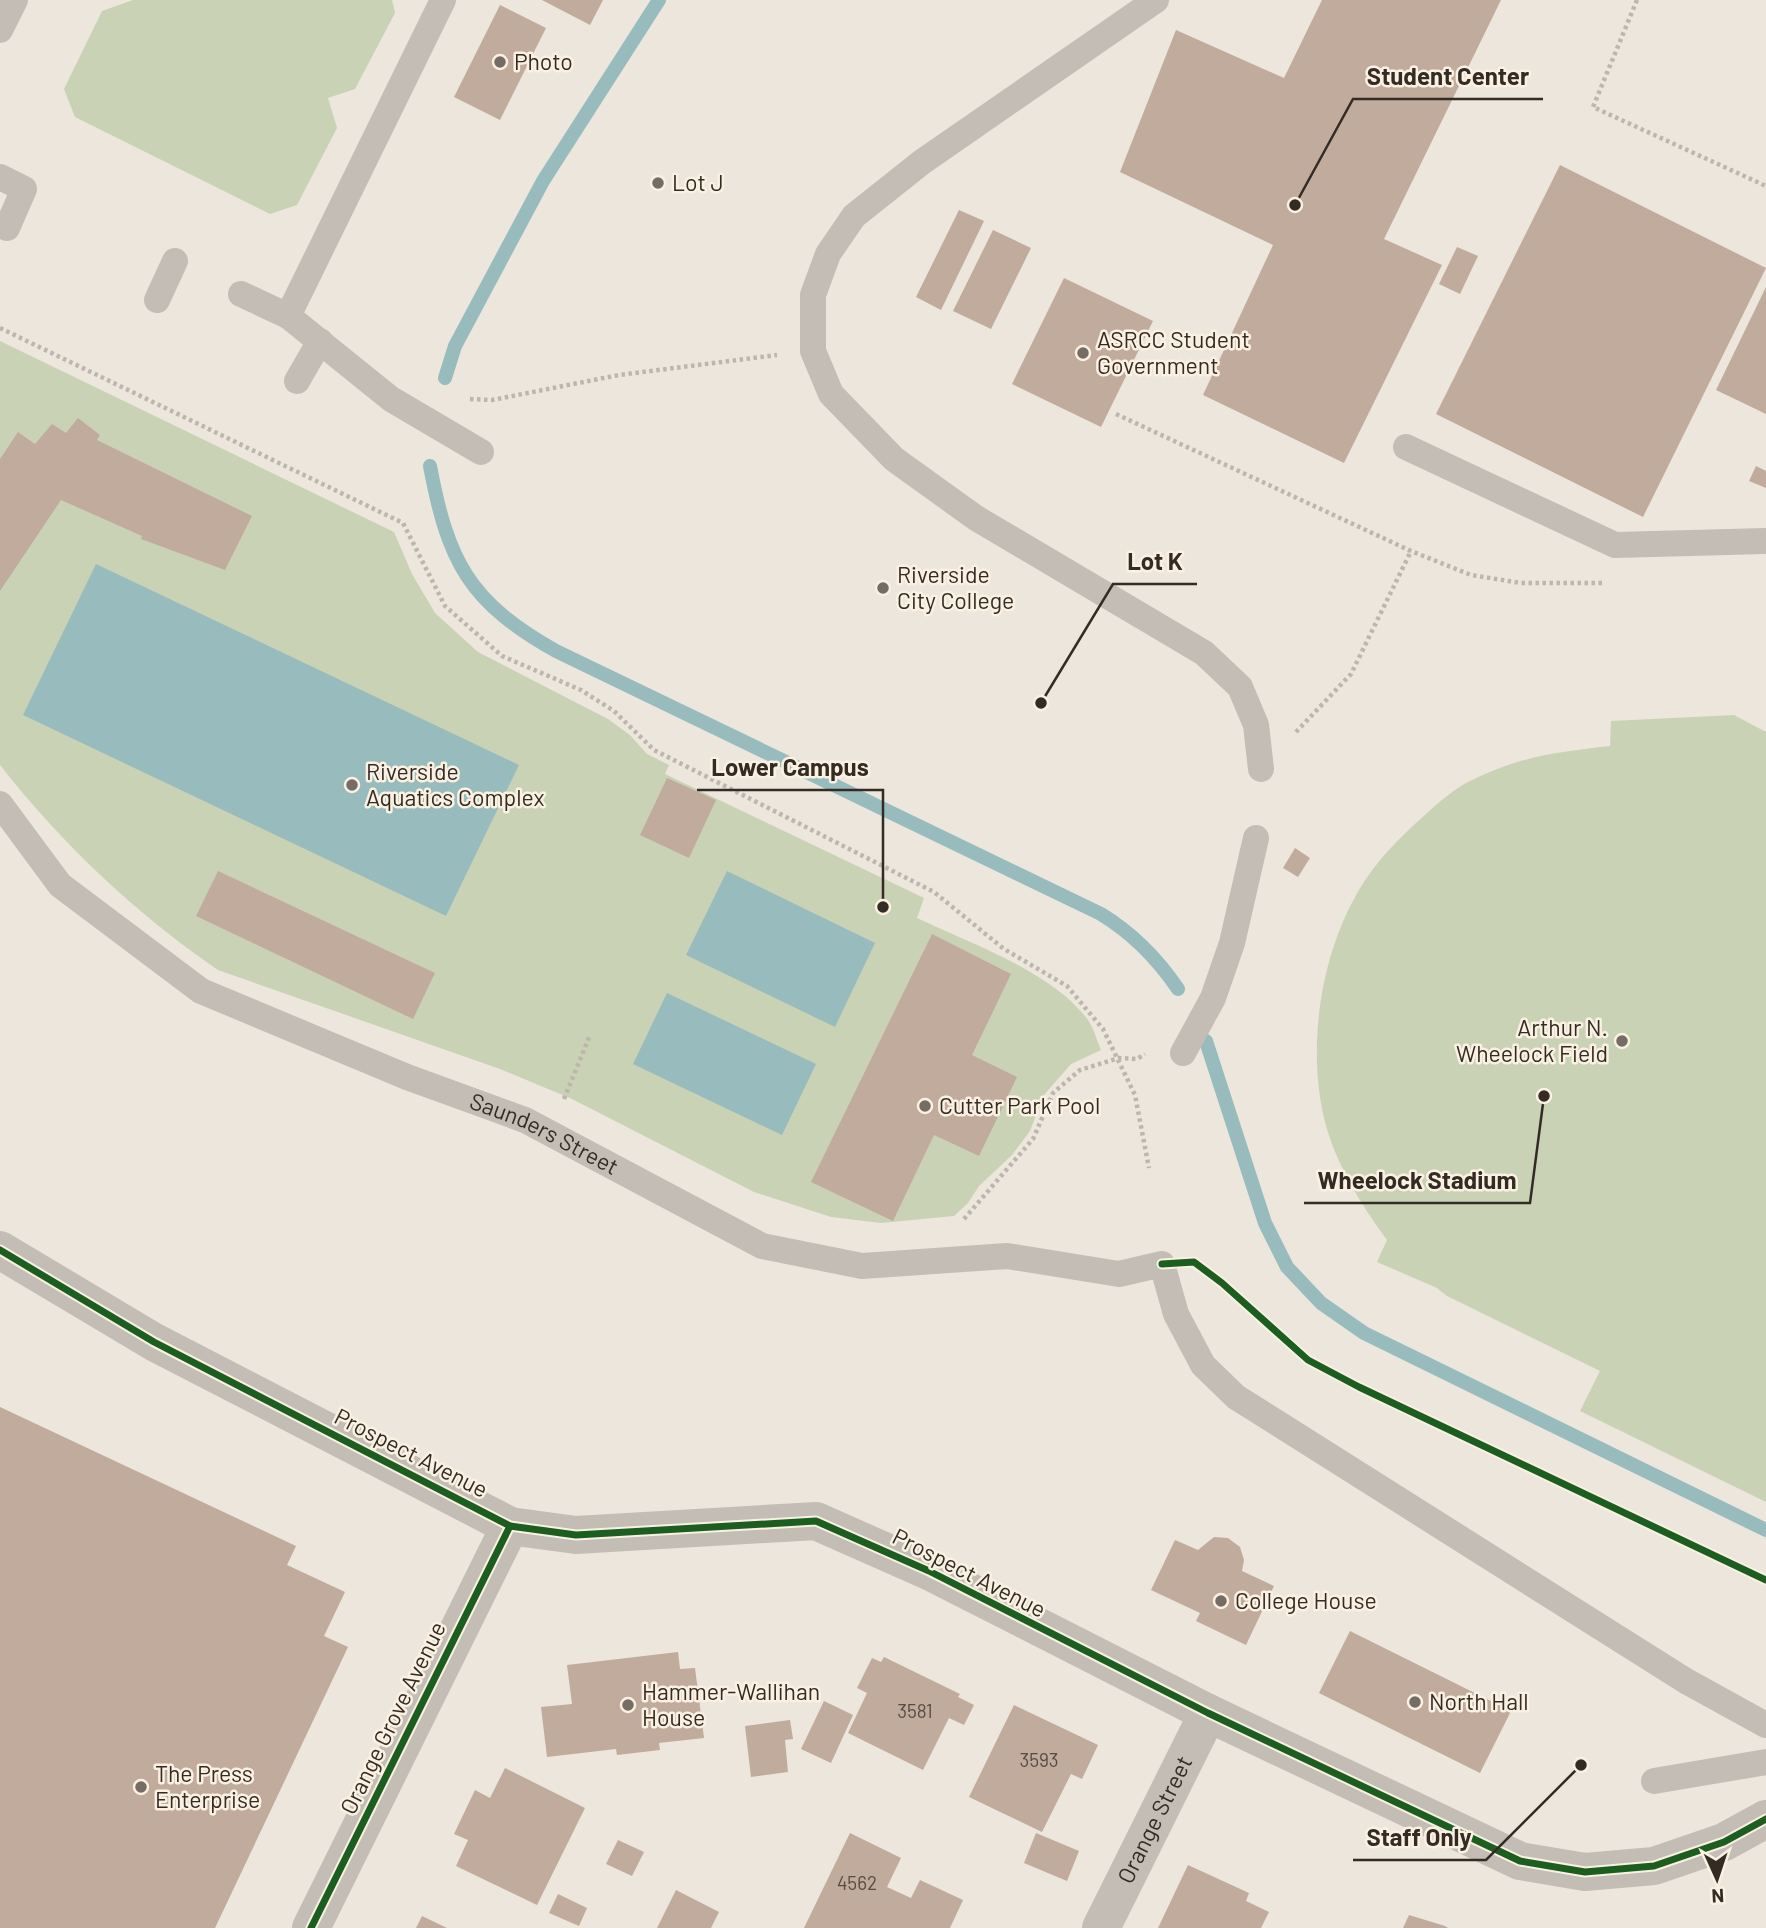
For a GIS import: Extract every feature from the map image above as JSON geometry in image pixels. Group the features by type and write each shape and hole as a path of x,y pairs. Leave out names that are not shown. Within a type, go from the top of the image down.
{"street":[{"name":"Prospect Avenue","path":"0,1250 154,1342 510,1526 576,1535 816,1521 929,1571 1208,1713 1520,1861 1585,1872 1654,1866 1724,1842 1766,1819"},
{"name":"Orange Grove Avenue","path":"311,1928 510,1526"},
{"name":"Orange Street","path":"1101,1928 1208,1713"}],"lane":[{"path":"0,30 15,0"},
{"path":"288,316 443,0"},
{"path":"1156,0 922,162 854,216 828,254 814,295 813,351 831,394 894,459 975,518 1204,653 1240,687 1256,725 1261,769"},
{"path":"0,177 24,188 7,228"},
{"path":"157,300 175,261"},
{"path":"241,294 288,316 391,399 481,452"},
{"path":"296,381 320,341"},
{"path":"1406,447 1615,545 1766,541"},
{"name":"Saunders Street","path":"0,804 60,885 201,991 407,1077 525,1119 762,1246 862,1266 1007,1255 1119,1274 1162,1264 1176,1314 1203,1365 1236,1397 1686,1681 1766,1725"},
{"path":"1183,1053 1213,998 1232,943 1256,838"},
{"path":"1654,1781 1766,1762"}],"path":[{"path":"1637,0 1593,107 1766,186"},
{"path":"0,328 403,523 445,606 502,656 581,690 614,711 654,750 934,892 1004,949 1067,986 1103,1028 1119,1058 1135,1095 1149,1168"},
{"path":"461,399 492,400 620,375 813,351"},
{"path":"1116,414 1411,551 1471,575 1521,583 1617,582"},
{"path":"1261,769 1351,674 1411,551"},
{"path":"563,1101 590,1035"},
{"path":"960,1224 1033,1139 1053,1093 1080,1070 1119,1058 1137,1059 1148,1052"}],"green space":[{"path":"133,0 392,0 395,13 355,89 328,98 337,128 297,205 270,214 75,117 64,89 102,11"},
{"name":"Riverside Aquatics Complex","path":"0,341 394,532 412,574 435,613 478,652 608,719 630,735 647,754 669,765 665,774 924,898 917,918 1009,960 1054,987 1088,1020 1101,1050 1071,1064 1044,1095 1030,1131 1012,1155 979,1186 968,1203 954,1216 881,1223 831,1217 754,1192 572,1099 500,1069 218,970 158,925 101,876 48,822 0,765"},
{"name":"Arthur N. Wheelock Field","path":"1734,715 1766,732 1766,1502 1580,1411 1600,1371 1447,1296 1437,1288 1377,1262 1387,1240 1358,1197 1335,1151 1324,1118 1317,1061 1321,1001 1335,942 1346,915 1359,890 1381,859 1442,800 1466,783 1507,765 1556,753 1610,746 1611,721"}],"water":[{"path":"96,564 519,765 446,916 23,715"},
{"path":"727,871 875,943 835,1027 686,955"},
{"path":"667,993 816,1064 782,1135 633,1064"}],"building":[{"name":"Photo","path":"542,0 603,0 590,25"},
{"path":"1322,0 1501,0 1384,239 1442,265 1344,463 1203,395 1273,245 1120,172 1176,30 1284,78"},
{"name":"Photo","path":"500,5 546,28 500,120 454,97"},
{"path":"1560,165 1766,268 1643,517 1436,414"},
{"path":"959,210 984,221 941,310 916,297"},
{"path":"993,230 1031,248 991,329 953,311"},
{"path":"1457,247 1478,256 1460,294 1439,284"},
{"name":"ASRCC Student Government","path":"1064,278 1153,321 1101,427 1012,384"},
{"path":"1766,287 1766,414 1716,390"},
{"path":"78,418 100,435 97,440 252,516 225,570 141,539 142,536 61,500 0,591 0,459 18,432 35,444 52,424 66,433"},
{"path":"1756,466 1766,471 1766,488 1749,481"},
{"path":"667,778 716,800 689,858 640,835"},
{"path":"1295,848 1310,858 1298,877 1283,868"},
{"path":"218,871 435,973 413,1019 196,916"},
{"name":"Cutter Park Pool","path":"932,934 1011,974 972,1055 1017,1077 979,1156 934,1135 893,1221 811,1182"},
{"name":"The Press Enterprise","path":"0,1407 296,1546 287,1565 345,1592 324,1636 348,1647 215,1928 0,1928"},
{"name":"College House","path":"1214,1537 1228,1538 1240,1547 1244,1560 1242,1571 1274,1586 1246,1645 1196,1621 1200,1613 1151,1590 1175,1540 1198,1550"},
{"name":"North Hall","path":"1350,1631 1511,1711 1480,1773 1319,1693"},
{"name":"Hammer-Wallihan House","path":"678,1652 680,1669 695,1668 704,1738 659,1743 660,1750 617,1755 616,1749 547,1757 541,1707 572,1704 567,1665"},
{"path":"884,1657 960,1694 958,1697 974,1705 964,1725 949,1718 923,1770 848,1733 867,1693 857,1688 872,1658 881,1662"},
{"path":"824,1701 853,1715 831,1763 801,1749"},
{"path":"1014,1705 1098,1745 1082,1779 1071,1774 1042,1832 969,1797"},
{"path":"790,1720 793,1739 785,1740 788,1772 751,1777 745,1726"},
{"path":"505,1768 585,1808 537,1905 456,1866 468,1840 454,1834 475,1790 490,1798"},
{"path":"850,1833 901,1858 887,1887 911,1898 920,1880 963,1900 950,1928 804,1928"},
{"path":"1036,1833 1079,1851 1067,1881 1024,1863"},
{"path":"618,1840 644,1852 632,1876 606,1864"},
{"path":"1188,1865 1249,1893 1246,1901 1269,1912 1261,1928 1158,1928"},
{"path":"676,1890 719,1912 711,1928 657,1928"},
{"path":"558,1894 587,1908 579,1926 549,1913"},
{"path":"1409,1915 1445,1926 1448,1928 1403,1928"},
{"path":"422,1916 447,1928 416,1928"}],"waterway":[{"path":"445,378 455,346 543,181 659,0"},
{"path":"430,466 445,529 467,576 502,615 526,633 556,651 1101,914 1143,947 1178,989"},
{"path":"1206,1041 1265,1223 1287,1267 1321,1303 1364,1333 1766,1530"}],"cycle path":[{"path":"0,1250 154,1342 510,1526 576,1535 816,1521 929,1571 1208,1713 1520,1861 1585,1872 1654,1866 1724,1842 1766,1819"},
{"path":"1162,1264 1194,1262 1222,1283 1308,1360 1359,1387 1766,1580"},
{"path":"311,1928 510,1526"}],"place":[{"name":"Photo","path":"500,62"},
{"name":"Lot J","path":"658,183"},
{"name":"Student Center","path":"1295,205"},
{"name":"ASRCC Student Government","path":"1083,353"},
{"name":"Riverside City College","path":"883,588"},
{"name":"Lot K","path":"1041,703"},
{"name":"Riverside Aquatics Complex","path":"352,785"},
{"name":"Lower Campus","path":"883,907"},
{"name":"Arthur N. Wheelock Field","path":"1622,1041"},
{"name":"Wheelock Stadium","path":"1544,1096"},
{"name":"Cutter Park Pool","path":"925,1106"},
{"name":"College House","path":"1221,1601"},
{"name":"North Hall","path":"1415,1702"},
{"name":"Hammer-Wallihan House","path":"628,1705"},
{"name":"Staff Only","path":"1581,1765"},
{"name":"The Press Enterprise","path":"141,1787"}]}
